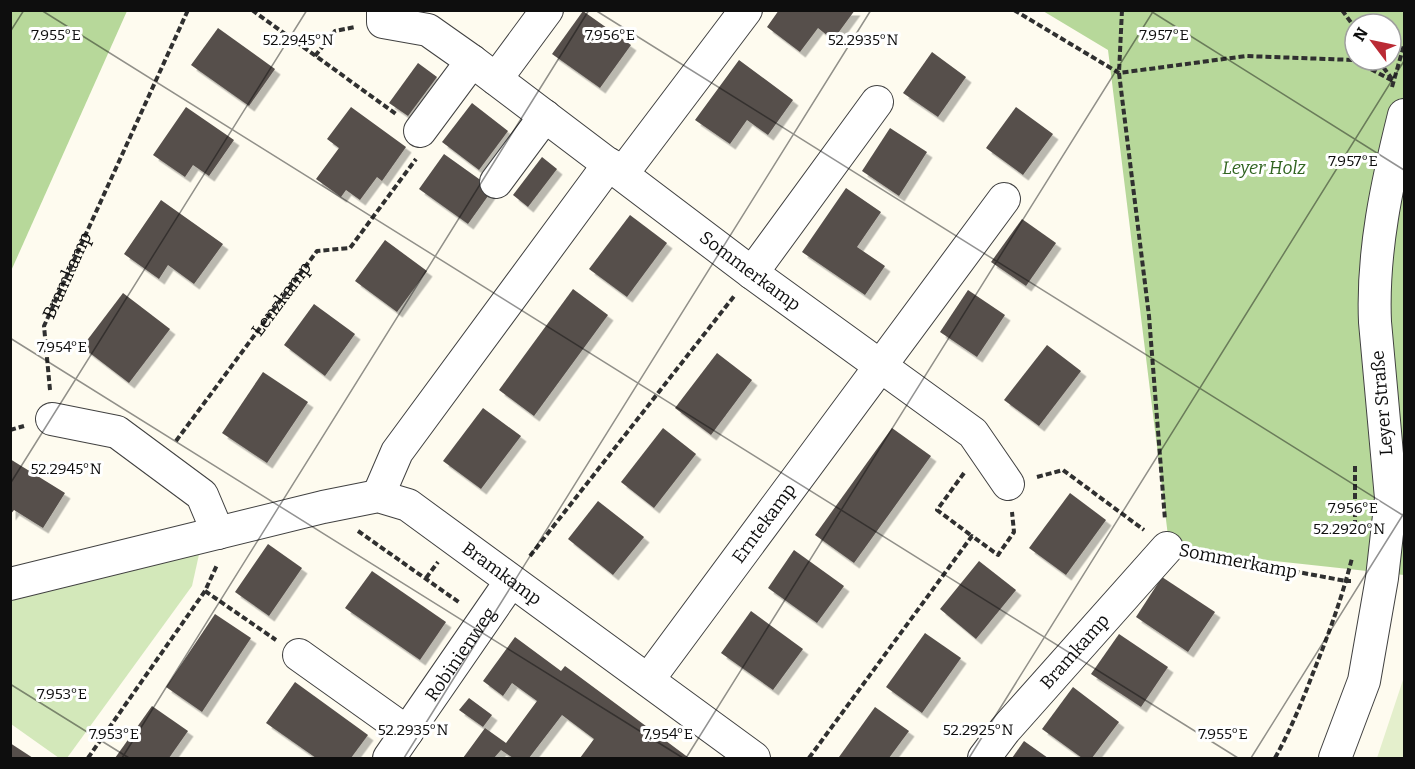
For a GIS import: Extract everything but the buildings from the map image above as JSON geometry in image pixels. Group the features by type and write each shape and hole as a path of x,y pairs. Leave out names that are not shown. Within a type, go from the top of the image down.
{"street":[{"path":"496,79 547,10"},
{"path":"378,496 398,452 615,169 746,10"},
{"name":"Sommerkamp","path":"383,16 428,30 472,61 752,273 973,434 1008,484"},
{"path":"420,131 472,61"},
{"path":"752,273 877,102"},
{"name":"Leyer Straße","path":"1335,759 1364,681 1393,578 1391,498 1374,299 1379,235 1390,169 1404,115"},
{"path":"496,182 545,116"},
{"path":"880,366 1004,199"},
{"name":"Erntekamp","path":"648,680 880,366"},
{"path":"52,419 117,432 202,495 218,533"},
{"name":"Bramkamp","path":"10,584 322,507 378,496 408,505 754,759"},
{"name":"Bramkamp","path":"984,759 1005,730 1167,548"},
{"name":"Robinienweg","path":"389,759 511,581"},
{"path":"299,655 407,732"}],"path":[{"name":"Bramkamp","path":"52,419 44,326 188,10"},
{"path":"252,10 420,131"},
{"path":"1014,10 1119,73 1246,56 1343,60"},
{"path":"1122,10 1119,73 1149,316 1167,548"},
{"path":"315,56 335,31 383,16"},
{"path":"1376,72 1393,81 1387,72"},
{"name":"Lenzkamp","path":"160,463 317,251 350,248 430,139 420,131"},
{"path":"511,581 752,273"},
{"path":"983,449 937,510 998,555 1014,532 1008,484"},
{"name":"Sommerkamp","path":"1008,484 1063,470 1167,548 1346,581"},
{"path":"322,507 390,552 483,621"},
{"path":"88,759 205,591 217,565 218,533"},
{"path":"809,759 972,536"},
{"path":"205,591 299,655"}],"green space":[{"path":"10,11 127,11 11,271"},
{"name":"Leyer Holz","path":"1043,11 1404,11 1404,575 1218,555 1169,544 1108,50"},
{"path":"200,550 192,586 67,758 59,758 11,724 11,599"},
{"path":"1404,677 1404,758 1377,758"}]}
